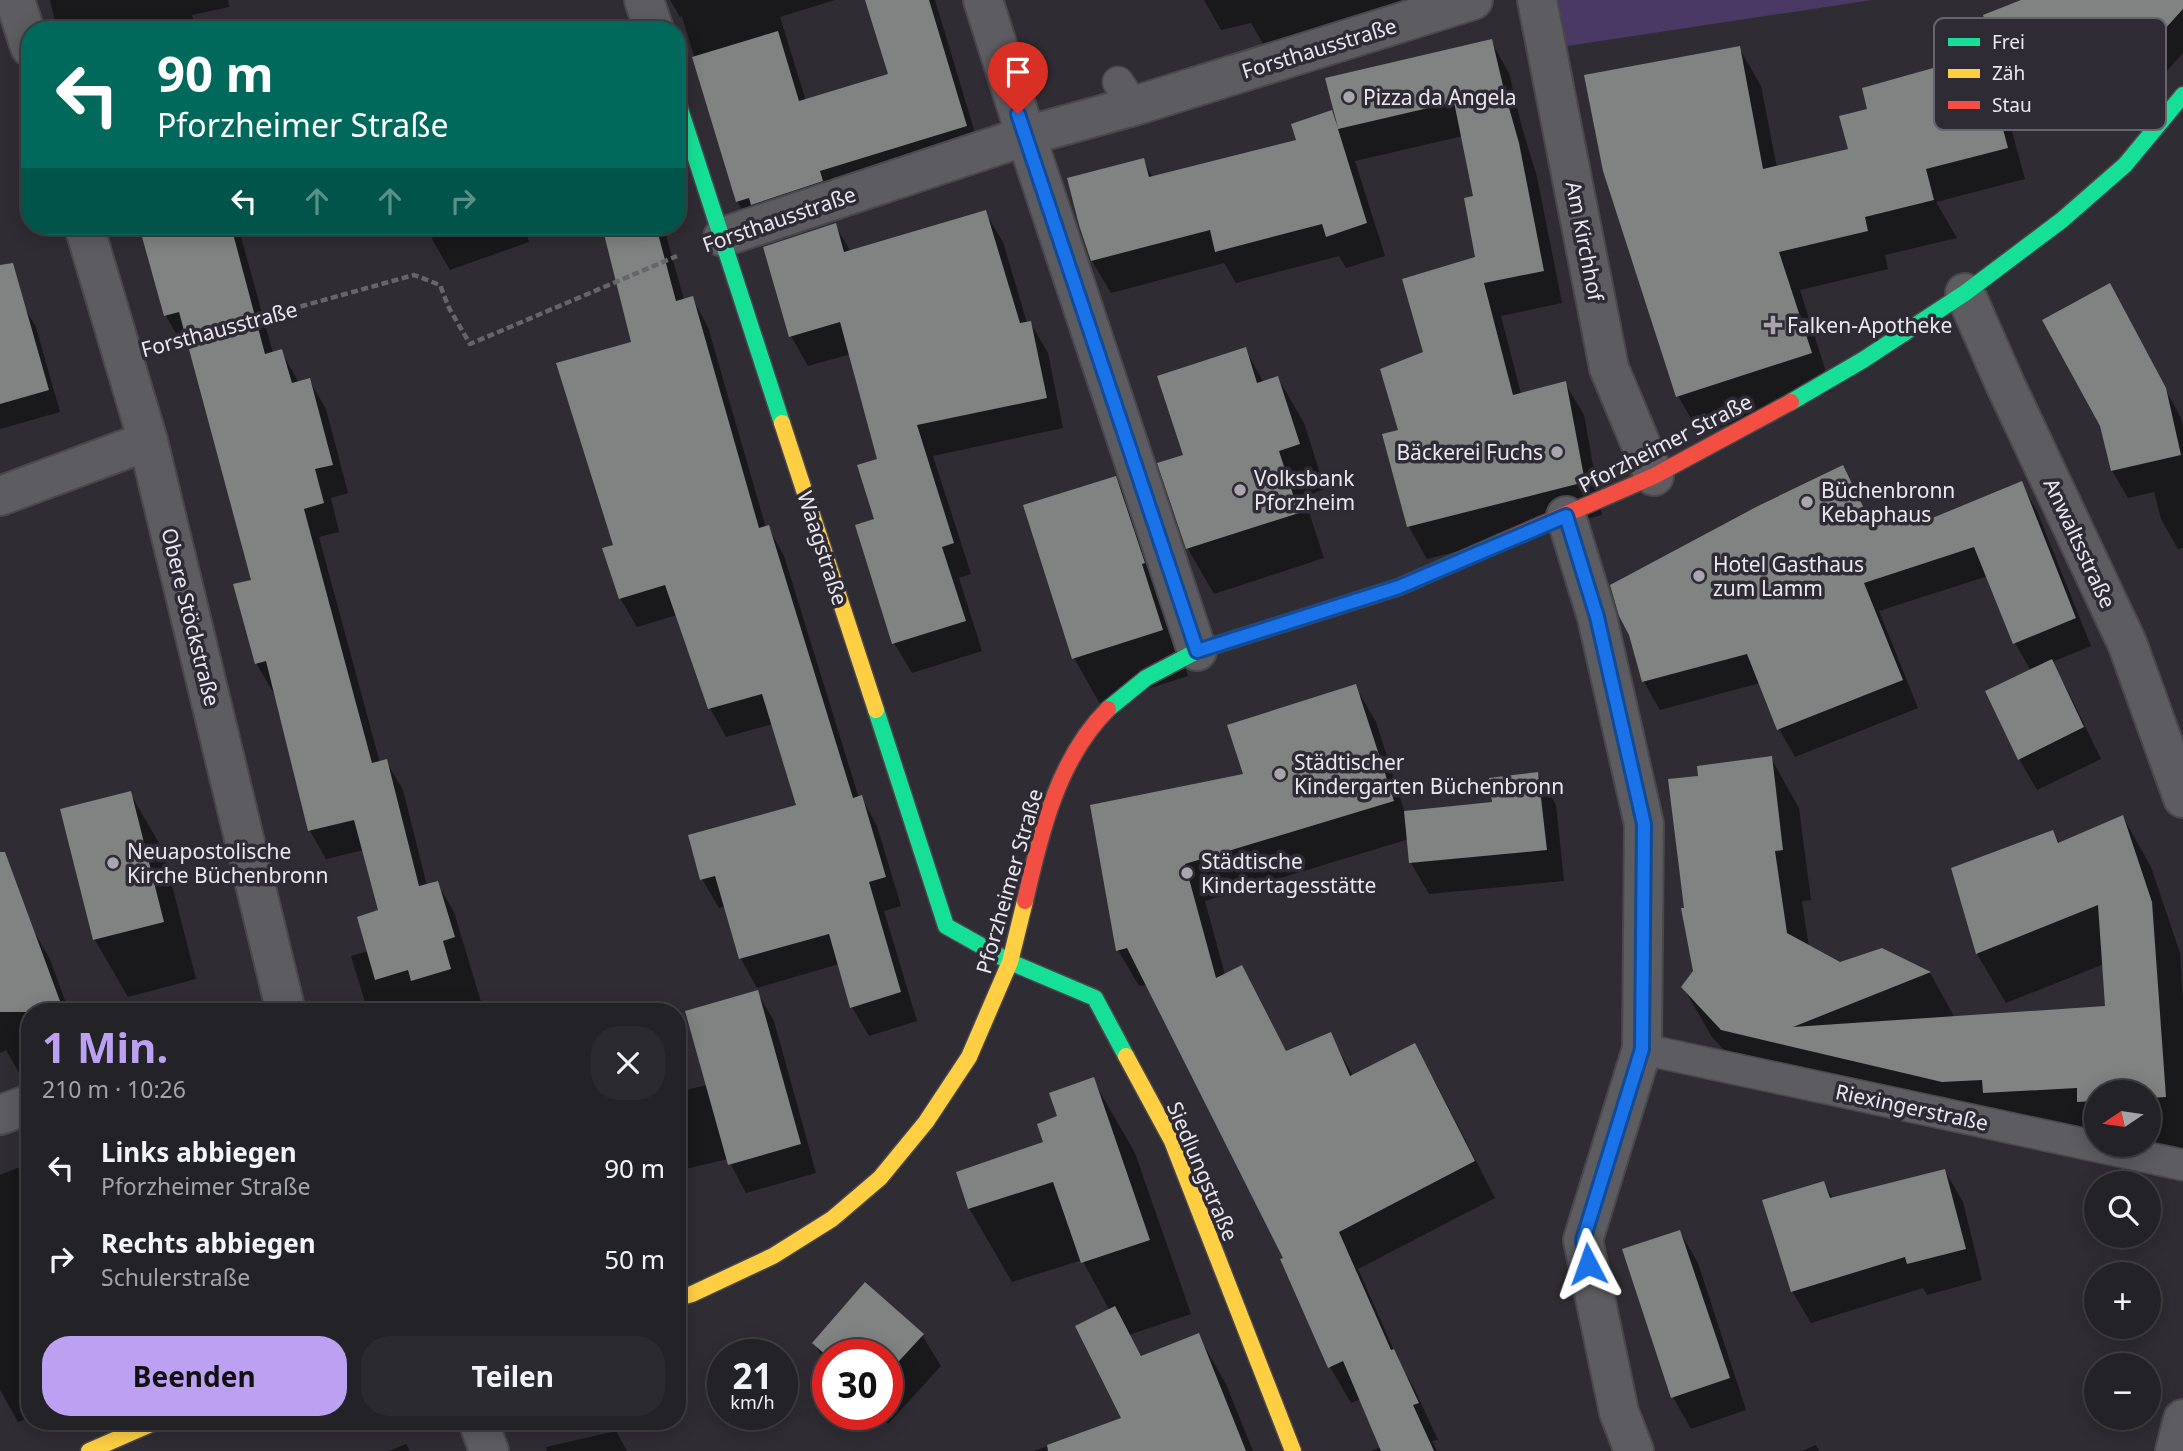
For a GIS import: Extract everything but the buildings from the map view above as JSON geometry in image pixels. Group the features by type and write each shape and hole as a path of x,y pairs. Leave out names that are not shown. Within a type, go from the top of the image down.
{"main road":[{"name":"Pforzheimer Straße","path":"2166,115 2183,95"},
{"name":"Waagstraße","path":"686,127 946,926 1010,962"},
{"name":"Pforzheimer Straße","path":"686,1296 773,1256 832,1219 880,1178 926,1122 969,1057 1010,962 1041,834 1073,754 1092,725 1116,701 1146,678 1197,651 1399,587 1654,476 1761,419 1863,360 1965,293 2062,220 2125,164 2154,130"},
{"name":"Siedlungstraße","path":"1010,962 1095,998 1172,1141 1293,1451"},
{"path":"89,1451 137,1430"}],"street":[{"path":"15,0 22,21"},
{"path":"645,0 651,21"},
{"path":"983,0 1197,651"},
{"name":"Forsthausstraße","path":"723,237 1026,136 1126,94 1473,0"},
{"name":"Am Kirchhof","path":"1537,0 1609,368 1654,476"},
{"name":"Obere Stöckstraße","path":"88,235 149,441 278,1003"},
{"name":"Anwaltsstraße","path":"1965,293 2127,643 2183,798"},
{"path":"0,496 149,441"},
{"path":"1566,516 1597,617 1644,824 1642,1049 1583,1240 1619,1412 1634,1451"},
{"path":"0,1115 21,1107"},
{"path":"2175,1451 2183,1419"},
{"path":"481,1430 489,1451"}],"lane":[{"name":"Riexingerstraße","path":"1642,1049 2183,1165"}],"path":[{"name":"Forsthausstraße","path":"124,355 414,275 440,285 470,344 723,237"}],"shaded area":[{"path":"1538,0 1872,0 1547,49"}],"traffic: fast":[{"path":"2166,116 2183,95"},
{"path":"686,128 782,423"},
{"path":"1791,402 1863,360 1965,293 2062,220 2125,165 2154,130"},
{"path":"1108,709 1146,678 1197,651 1399,587 1502,542"},
{"path":"876,710 946,926 1010,962 1095,998 1126,1056"}],"traffic: slow":[{"path":"782,423 876,710"},
{"path":"686,1296 773,1256 832,1219 880,1178 926,1122 969,1057 1010,962 1025,901"},
{"path":"1126,1056 1172,1141 1293,1451"},
{"path":"89,1451 137,1430"}],"traffic: jam":[{"path":"1502,542 1654,476 1791,402"},
{"path":"1025,901 1053,799 1076,751 1090,729 1108,709"}],"place":[{"name":"Pizza da Angela","path":"1349,97"},
{"name":"Falken-Apotheke","path":"1773,325"},
{"name":"Bäckerei Fuchs","path":"1557,452"},
{"name":"Volksbank Pforzheim","path":"1240,490"},
{"name":"Büchenbronn Kebaphaus","path":"1807,502"},
{"name":"Hotel Gasthaus zum Lamm","path":"1699,576"},
{"name":"Städtischer Kindergarten Büchenbronn","path":"1280,774"},
{"name":"Neuapostolische Kirche Büchenbronn","path":"113,863"},
{"name":"Städtische Kindertagesstätte","path":"1187,873"}],"route":[{"path":"1018,114 1197,651 1399,587 1566,516 1597,617 1644,824 1642,1049 1583,1240 1588,1264"}]}
